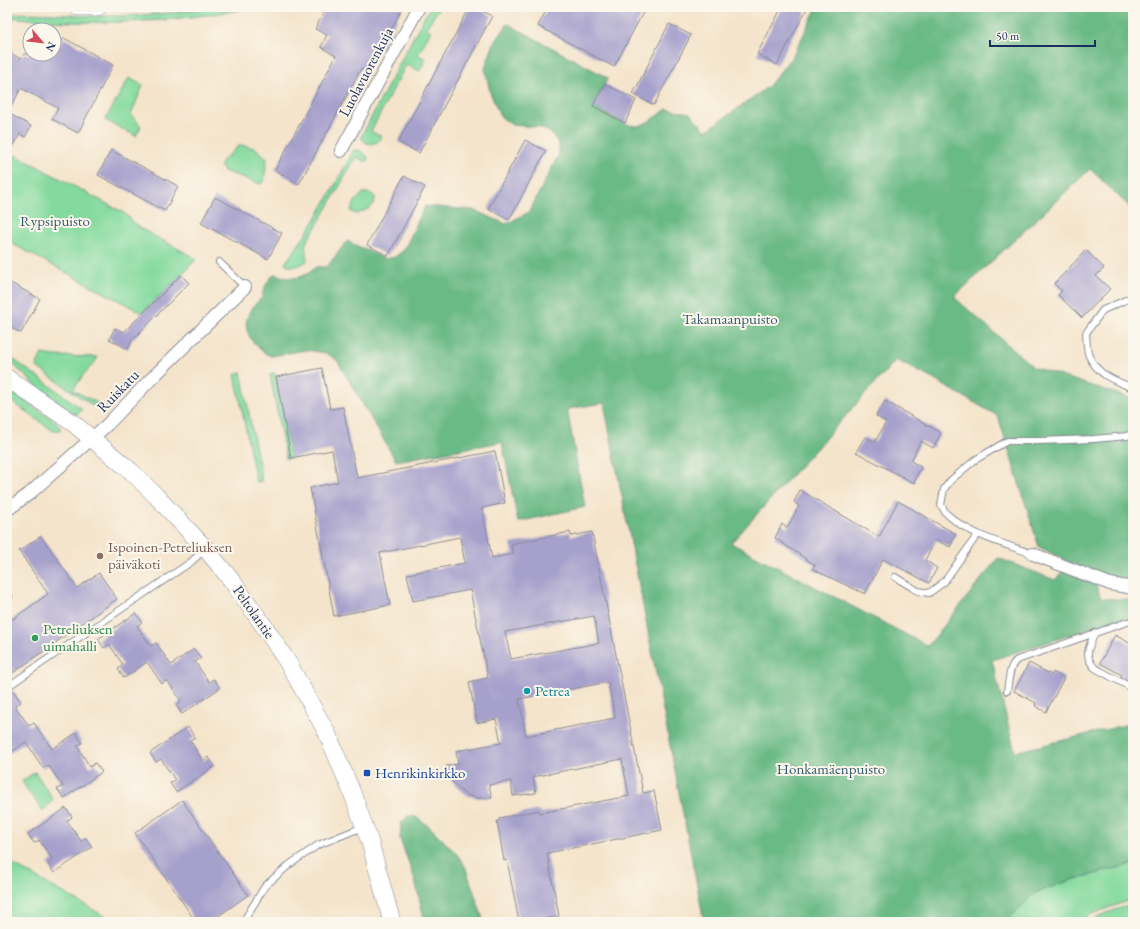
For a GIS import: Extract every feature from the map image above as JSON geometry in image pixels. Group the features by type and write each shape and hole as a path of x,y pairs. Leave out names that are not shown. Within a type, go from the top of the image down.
{"street":[{"path":"78,7 98,7"},
{"name":"Luolavuorenkuja","path":"341,151 419,7"},
{"name":"Ruiskatu","path":"7,510 29,494 108,424 150,380 245,287"},
{"name":"Peltolantie","path":"7,378 73,423 121,462 206,549 232,580 266,629 308,698 330,739 352,790 392,922"},
{"path":"1033,554 1103,581 1123,587 1133,588"}],"lane":[{"path":"220,262 245,287"},
{"path":"1133,299 1130,298 1103,310 1086,333 1089,357 1098,369 1104,376 1133,388"},
{"path":"1033,554 978,534 947,515 941,505 944,489 951,480 974,460 1007,440 1039,441 1094,439 1127,436 1133,433"},
{"path":"895,577 918,591 929,593 944,582 978,534"},
{"path":"7,687 191,562 206,549"},
{"path":"1007,691 1012,667 1014,662 1017,660 1133,620"},
{"path":"1095,633 1088,649 1092,664 1095,668 1132,688"},
{"path":"243,922 265,886 289,865 318,845 364,826"}],"green space":[{"path":"217,7 255,7 186,18 117,22 47,21 7,17 7,14 18,13 92,16 139,15 171,13"},
{"path":"431,7 440,7 426,28 431,31 418,55 426,59 420,71 406,65 371,131 382,137 377,142 369,144 361,137 423,19"},
{"path":"817,7 1133,7 1133,210 1090,169 954,297 1033,367 1133,399 1133,582 1085,570 1039,547 998,416 896,360 731,543 928,646 998,558 1055,580 1063,571 1095,583 1101,598 1133,600 1133,615 992,660 1015,752 1133,723 1133,864 1071,880 1035,893 1006,922 704,922 604,403 567,409 585,507 518,522 502,442 396,461 337,360 326,353 306,350 271,356 262,351 252,341 248,334 246,321 248,315 251,309 262,298 266,285 274,274 296,278 301,277 316,267 327,267 347,241 385,259 395,257 404,250 425,206 473,210 506,224 529,212 559,154 559,144 550,132 538,127 512,125 500,116 490,92 485,68 494,43 508,24 608,78 593,106 614,118 626,124 636,126 644,124 667,109 690,113 706,131 769,86 794,54"},
{"path":"129,78 143,85 131,115 141,126 136,136 105,120"},
{"path":"240,145 255,148 267,158 264,182 260,184 224,171 221,167 221,162"},
{"path":"354,150 362,152 368,159 366,162 356,157 305,245 307,261 296,266 288,265 285,263 314,222"},
{"name":"Rypsipuisto","path":"16,155 124,213 140,228 197,259 142,313 7,241 7,171"},
{"path":"363,193 370,194 375,197 374,204 357,214 352,212 351,210 356,200"},
{"path":"42,354 55,356 97,357 96,361 84,374 73,390 103,406 135,374 138,376 108,406 101,409 96,408 37,367"},
{"path":"13,359 81,408 81,411 76,415 74,414 36,386 11,362"},
{"path":"241,372 262,481 256,482 235,374"},
{"path":"275,373 291,458 286,459 270,374"},
{"path":"7,389 55,421 61,429 58,431 53,431 7,398"},
{"path":"35,772 53,799 43,811 22,781"},
{"path":"408,816 416,817 430,827 456,853 465,866 484,922 425,922 414,877 400,839 401,823"},
{"path":"7,861 115,922 7,922"},
{"path":"1133,864 1133,899 1089,915 1081,922 1006,922 1035,893 1071,880"},
{"path":"1133,904 1133,922 1088,922 1106,913"}],"building":[{"path":"327,7 403,7 381,49 377,47 364,70 361,69 299,184 275,170 336,56 321,47 327,35 315,29"},
{"path":"470,7 475,7 492,16 419,153 398,142"},
{"path":"548,7 646,7 614,67 538,26"},
{"path":"782,7 808,7 777,65 757,54"},
{"path":"669,24 691,35 654,105 633,94"},
{"path":"64,38 113,65 78,133 52,119 58,108 21,88 8,113 31,126 25,137 20,134 7,158 7,51 21,59 22,57 22,62 62,62 62,42"},
{"path":"605,84 636,100 625,123 593,106"},
{"path":"525,140 546,151 509,220 488,209"},
{"path":"111,150 178,186 165,211 98,175"},
{"path":"404,176 425,187 388,256 367,245"},
{"path":"215,197 282,233 268,259 201,223"},
{"path":"1086,250 1104,268 1096,276 1110,289 1082,318 1058,295 1062,291 1054,284"},
{"path":"181,275 189,283 132,340 128,349 109,339 115,328 124,332"},
{"path":"7,281 40,299 21,333 7,326"},
{"name":"Petrea","path":"322,368 330,409 343,407 357,478 495,451 505,503 482,508 492,558 513,554 511,544 570,532 571,536 592,532 643,793 654,791 662,830 547,853 559,916 530,922 519,922 507,860 504,861 497,821 500,821 499,818 539,810 540,813 629,796 622,759 533,777 536,793 513,796 511,781 489,785 492,798 477,798 462,792 451,780 446,766 458,764 456,751 501,743 496,719 477,723 469,682 488,678 470,590 413,601 407,574 465,563 460,537 380,553 390,605 334,616 310,488 338,482 332,450 291,458 276,377","holes":["594,616 599,643 511,659 505,632","608,682 615,718 526,736 519,699"]},
{"path":"885,401 941,433 933,448 921,441 911,461 921,467 914,483 856,452 865,437 875,442 886,422 876,416"},
{"path":"800,490 879,537 898,501 956,534 950,547 936,540 925,560 937,568 929,583 883,559 865,594 812,569 815,565 775,538 782,524 787,528 799,506 794,502"},
{"path":"41,536 77,588 99,573 117,599 7,677 7,623 48,594 19,551"},
{"path":"136,613 142,622 137,626 151,646 156,643 171,665 194,649 201,658 195,662 209,682 214,679 220,688 182,714 176,705 181,701 167,680 162,684 147,662 124,678 118,669 123,665 109,644 104,648 98,639"},
{"path":"1115,635 1133,645 1133,683 1100,663"},
{"path":"1029,663 1052,675 1053,672 1064,678 1046,712 1035,706 1036,703 1014,691"},
{"path":"12,689 21,702 15,706 29,726 34,723 52,749 76,733 82,743 77,746 90,767 95,763 102,772 64,798 57,789 63,786 48,765 43,768 26,742 7,755 7,691"},
{"path":"188,727 195,737 190,740 203,761 208,757 215,766 176,792 170,783 175,780 161,759 156,762 150,753"},
{"path":"182,800 248,895 210,922 196,922 135,833"},
{"path":"66,808 72,817 67,821 81,841 86,838 92,847 54,873 48,864 53,860 39,840 34,843 28,834"}],"place":[{"name":"Ispoinen-Petreliuksen päiväkoti","path":"100,556"},
{"name":"Petreliuksen uimahalli","path":"35,638"},
{"name":"Petrea","path":"527,691"},
{"name":"Henrikinkirkko","path":"367,773"}],"park label":[{"name":"Takamaanpuisto","path":"730,319"},
{"name":"Honkamäenpuisto","path":"831,769"}]}
